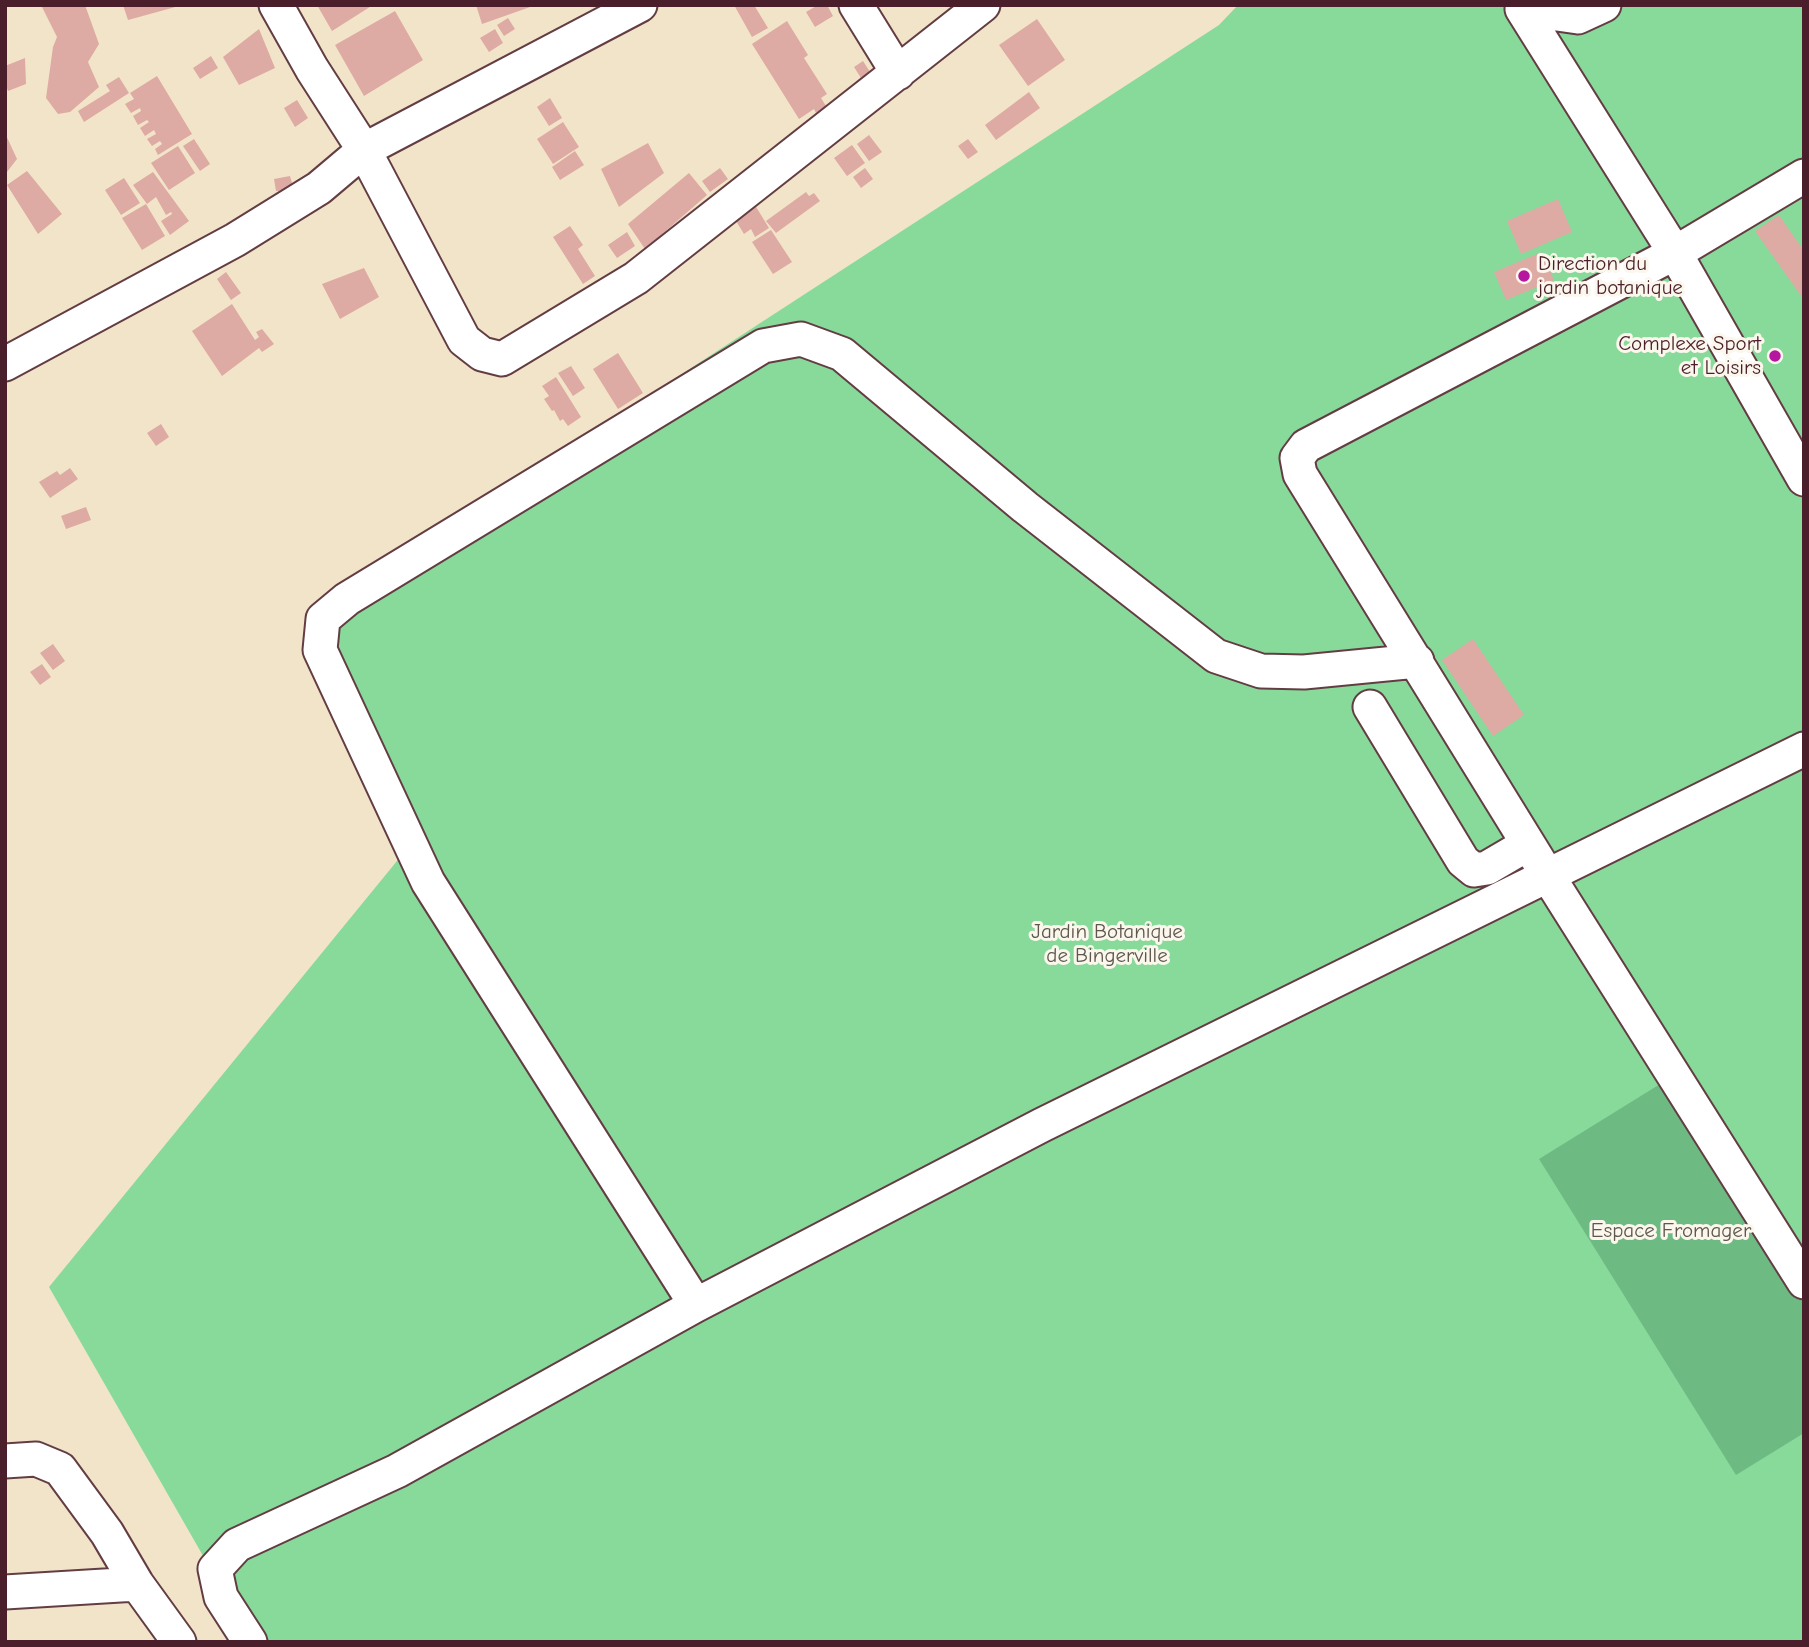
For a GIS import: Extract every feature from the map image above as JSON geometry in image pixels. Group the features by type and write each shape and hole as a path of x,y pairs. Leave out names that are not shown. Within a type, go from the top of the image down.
{"street":[{"path":"276,5 364,150 464,340 482,354 502,359 636,278 983,5"},
{"path":"5,365 235,240 319,188 364,150 640,5"},
{"path":"856,5 898,74"},
{"path":"1604,5 1578,17 1522,9 1675,253 1804,479"},
{"path":"1804,176 1675,253 1306,446 1297,458 1300,474 1528,844 1804,1282"},
{"path":"696,1305 428,882 320,650 323,619 346,599 763,346 801,339 842,354 1025,507 1216,656 1261,671 1304,671 1417,661"},
{"path":"1370,707 1463,861 1474,870 1487,868 1528,844"},
{"path":"250,1642 221,1597 215,1569 237,1545 397,1471 696,1305 1042,1125 1804,749"},
{"path":"5,1461 36,1460 60,1469 107,1532 174,1640"},
{"path":"5,1592 137,1584"}],"green space":[{"name":"Jardin Botanique de Bingerville","path":"1238,5 1804,5 1804,1642 259,1642 206,1561 49,1287 419,834 317,611 1219,25"},
{"name":"Espace Fromager","path":"1665,1081 1804,1304 1804,1433 1736,1475 1539,1159"}],"building":[{"path":"41,5 85,5 99,44 88,62 99,87 70,112 58,114 46,98 53,47 57,37"},
{"path":"123,5 179,5 179,6 128,20"},
{"path":"317,5 373,5 332,31"},
{"path":"476,5 533,5 533,6 482,24"},
{"path":"734,5 754,5 768,28 752,37"},
{"path":"818,5 827,5 833,16 815,27 806,12"},
{"path":"395,11 423,60 364,96 335,45"},
{"path":"508,18 515,29 504,36 497,25"},
{"path":"1037,19 1065,60 1028,86 999,45"},
{"path":"787,21 808,55 804,58 827,94 821,98 826,106 816,113 814,109 799,119 752,44"},
{"path":"259,29 275,68 239,85 223,57"},
{"path":"495,29 503,43 489,52 480,38"},
{"path":"211,56 218,68 200,79 193,68"},
{"path":"25,58 26,84 8,91 5,66"},
{"path":"863,61 870,72 861,78 854,67"},
{"path":"157,76 192,134 158,155 155,149 162,144 160,141 152,146 147,139 156,134 154,130 145,136 140,128 149,122 147,120 138,125 133,116 141,111 140,108 131,113 125,104 134,99 130,93"},
{"path":"119,77 129,93 84,122 78,111 110,91 106,85"},
{"path":"1029,92 1040,108 996,140 985,125"},
{"path":"550,98 562,118 549,126 537,107"},
{"path":"297,100 308,118 295,127 284,108"},
{"path":"563,122 579,147 553,164 537,139"},
{"path":"5,133 17,159 7,172 5,170"},
{"path":"869,135 882,152 869,161 857,144"},
{"path":"194,139 210,164 200,171 183,146"},
{"path":"968,139 978,152 968,159 958,146"},
{"path":"648,143 664,173 619,207 601,169"},
{"path":"852,145 865,163 847,176 834,158"},
{"path":"178,146 195,173 169,190 151,163"},
{"path":"575,151 584,165 560,180 552,167"},
{"path":"720,168 728,179 710,192 702,181"},
{"path":"865,168 873,179 861,188 853,177"},
{"path":"27,171 62,214 38,234 7,185"},
{"path":"153,172 189,221 170,235 161,221 172,214 171,212 166,215 156,197 147,204 133,185"},
{"path":"689,173 707,195 645,249 628,224"},
{"path":"290,176 294,190 276,191 274,179"},
{"path":"124,178 140,203 121,215 105,190"},
{"path":"806,192 809,196 814,193 820,201 776,233 766,221"},
{"path":"750,197 769,228 755,237 751,229 744,234 736,221 740,218 733,207"},
{"path":"1558,199 1572,232 1521,254 1507,221"},
{"path":"146,204 165,236 142,250 122,218"},
{"path":"1779,215 1804,251 1804,300 1755,231"},
{"path":"570,226 583,245 578,249 595,276 583,284 553,237"},
{"path":"771,230 792,262 773,274 752,242"},
{"path":"627,232 635,246 617,258 608,245"},
{"name":"Direction du jardin botanique","path":"1542,252 1554,280 1506,300 1494,272"},
{"path":"364,268 379,297 340,319 322,284"},
{"path":"226,272 241,293 231,300 217,279"},
{"path":"232,304 255,340 259,337 256,332 262,329 274,344 262,352 259,348 222,376 192,331"},
{"path":"618,353 643,393 618,409 593,369"},
{"path":"571,366 585,388 573,396 558,373"},
{"path":"556,377 581,417 568,426 563,419 560,421 544,399 549,396 542,386"},
{"path":"161,424 169,437 156,446 147,433"},
{"path":"70,468 78,479 50,498 39,482 57,471 60,475"},
{"path":"86,507 91,520 66,529 61,516"},
{"path":"1473,639 1524,715 1493,736 1442,660"},
{"path":"53,644 65,661 53,670 40,653"},
{"path":"42,664 51,677 40,685 30,672"}],"place":[{"name":"Direction du jardin botanique","path":"1524,276"},
{"name":"Complexe Sport et Loisirs","path":"1775,356"}]}
